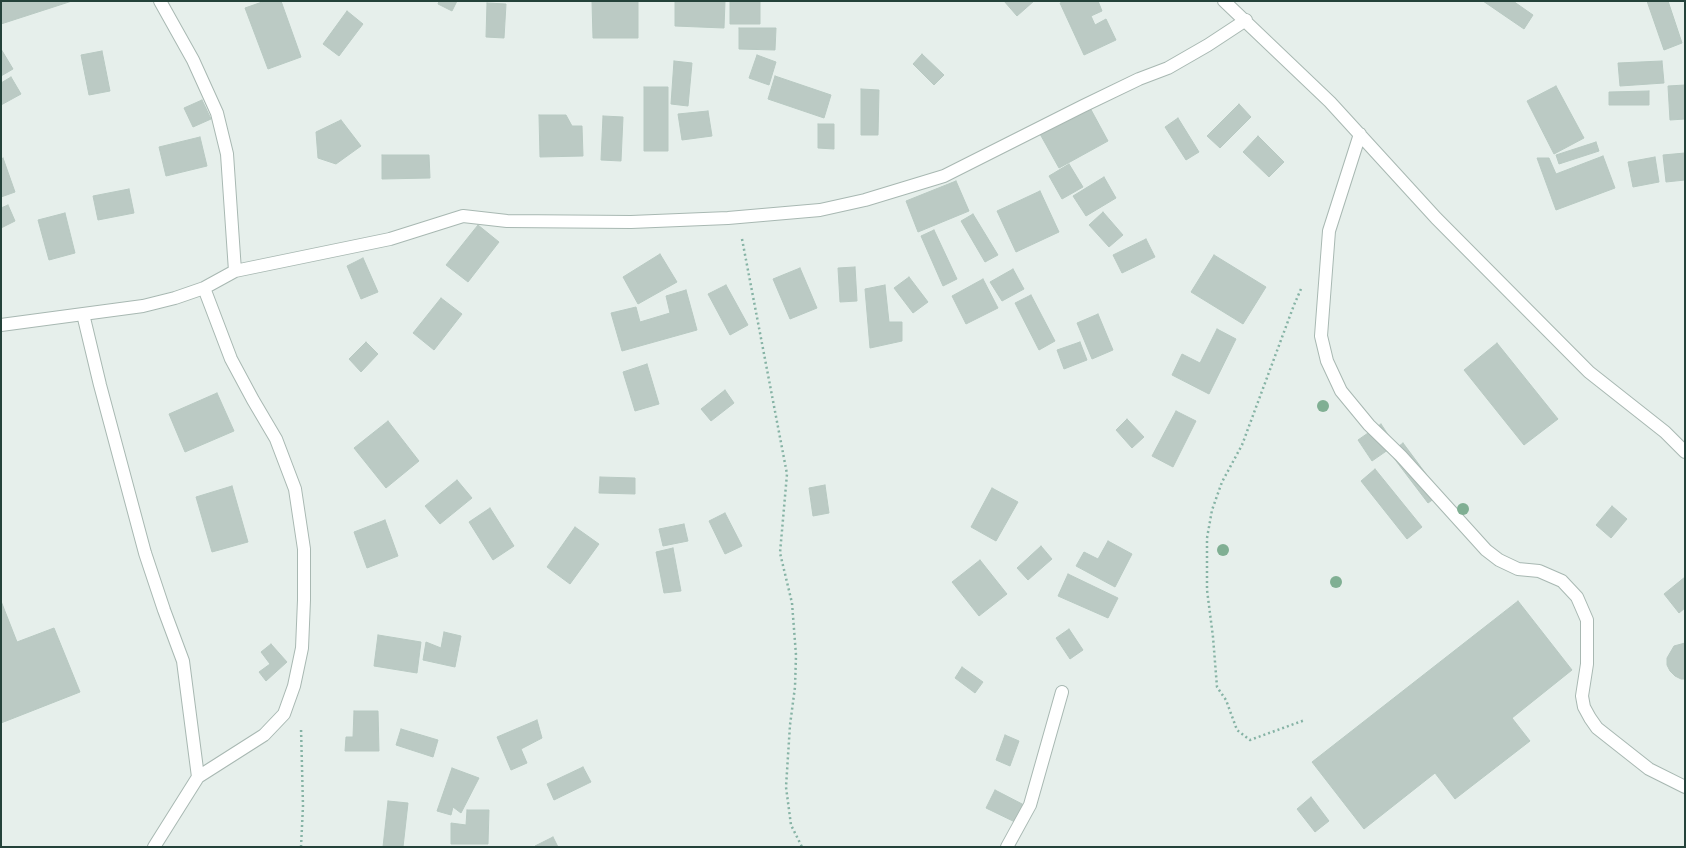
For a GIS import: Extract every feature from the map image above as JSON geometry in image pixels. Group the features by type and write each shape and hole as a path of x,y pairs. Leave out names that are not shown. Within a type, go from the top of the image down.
{"street":[{"path":"160,1 193,60 216,113 226,154 235,271"},
{"path":"1224,1 1246,20 1330,102 1441,223 1578,362 1665,432 1685,452"},
{"path":"1,325 143,306 175,298 204,288 235,271 390,239 463,216 507,221 631,222 738,218 820,210 865,200 944,176 1139,79 1168,68 1208,46 1246,20"},
{"path":"1360,134 1329,231 1322,322 1321,336 1327,361 1341,391 1369,424 1401,456 1486,550 1499,560 1518,568 1539,571 1562,581 1577,597 1587,620 1587,664 1582,696 1584,707 1590,718 1598,728 1649,769 1685,787"},
{"path":"154,847 198,777 264,734 284,714 294,686 302,648 304,549 294,489 276,439 231,359 204,288"},
{"path":"83,314 100,385 145,553 183,661 191,709 198,777"},
{"path":"1007,847 1030,805 1062,692"}],"path":[{"path":"738,218 787,474 780,554 792,603 796,655 786,787 791,825 802,847"},
{"path":"1303,285 1294,305 1242,445 1222,482 1212,510 1207,538 1207,590 1217,687 1226,700 1237,730 1250,740 1306,720"},
{"path":"300,724 303,806 301,847"}],"building":[{"path":"1,1 72,1 1,24"},
{"path":"265,1 281,1 301,57 268,69 245,8"},
{"path":"439,1 457,1 452,11 438,4"},
{"path":"592,1 638,1 638,38 593,38"},
{"path":"675,1 725,1 724,28 675,26"},
{"path":"730,1 760,1 760,24 730,24"},
{"path":"1004,1 1034,1 1017,16"},
{"path":"1065,1 1098,1 1102,11 1091,16 1095,25 1106,19 1116,40 1084,55 1060,3"},
{"path":"1483,1 1513,1 1533,15 1524,29"},
{"path":"1647,1 1668,1 1682,43 1664,50"},
{"path":"487,3 506,4 504,38 486,37"},
{"path":"347,11 363,24 339,56 323,44"},
{"path":"739,28 776,28 775,50 739,49"},
{"path":"1,49 13,69 1,76"},
{"path":"102,51 110,91 89,95 81,55"},
{"path":"922,54 944,75 934,85 913,64"},
{"path":"757,55 776,62 769,85 749,78"},
{"path":"674,61 692,63 688,106 671,104"},
{"path":"1662,61 1664,83 1620,86 1618,63"},
{"path":"775,76 831,95 824,118 768,99"},
{"path":"11,77 21,94 1,105 1,83"},
{"path":"1685,85 1685,119 1670,120 1668,86"},
{"path":"1556,86 1584,138 1554,154 1527,101"},
{"path":"644,87 668,87 668,151 644,151"},
{"path":"861,89 879,90 878,135 861,135"},
{"path":"1649,91 1649,105 1609,105 1609,92"},
{"path":"202,100 211,119 193,127 184,108"},
{"path":"1239,104 1251,117 1220,148 1207,136"},
{"path":"1089,106 1108,141 1059,168 1040,134"},
{"path":"708,111 712,136 682,140 678,114"},
{"path":"539,115 566,115 572,126 582,126 583,156 540,157"},
{"path":"603,116 623,117 621,161 601,160"},
{"path":"1178,118 1199,152 1186,160 1165,127"},
{"path":"341,120 361,146 336,164 318,158 316,132"},
{"path":"818,124 834,124 834,149 818,148"},
{"path":"1258,136 1284,162 1269,177 1243,152"},
{"path":"200,137 207,166 166,176 159,147"},
{"path":"1596,142 1599,151 1559,164 1556,155"},
{"path":"1685,153 1685,180 1666,182 1663,155"},
{"path":"382,155 429,155 430,178 382,179"},
{"path":"1603,156 1615,188 1556,210 1537,158 1549,158 1556,174"},
{"path":"1655,157 1659,182 1633,187 1628,162"},
{"path":"3,158 15,192 1,197 1,160"},
{"path":"1069,164 1083,187 1062,199 1049,176"},
{"path":"1104,177 1116,198 1086,216 1073,196"},
{"path":"956,181 969,211 918,232 906,201"},
{"path":"129,189 134,213 98,220 93,196"},
{"path":"1040,191 1059,232 1016,252 997,211"},
{"path":"8,205 15,221 1,228 1,208"},
{"path":"1103,212 1123,235 1109,247 1089,225"},
{"path":"65,213 75,253 49,260 38,220"},
{"path":"973,214 998,255 985,262 961,221"},
{"path":"478,225 499,242 468,282 446,265"},
{"path":"934,230 957,279 943,286 921,236"},
{"path":"1146,239 1155,257 1122,273 1113,255"},
{"path":"660,254 677,282 638,304 623,277"},
{"path":"1214,255 1266,287 1243,324 1191,292"},
{"path":"363,258 378,292 361,299 347,266"},
{"path":"855,267 857,301 840,302 838,268"},
{"path":"800,268 817,308 790,319 773,279"},
{"path":"1013,269 1024,289 1002,301 990,282"},
{"path":"909,277 928,302 913,313 894,288"},
{"path":"983,279 998,308 966,324 952,296"},
{"path":"726,285 748,325 730,335 708,294"},
{"path":"885,285 889,322 902,322 902,341 870,348 865,289"},
{"path":"686,290 697,330 622,351 611,313 636,307 640,322 670,313 666,296"},
{"path":"1031,295 1055,341 1039,350 1015,303"},
{"path":"441,298 462,314 434,350 413,333"},
{"path":"1098,314 1113,350 1092,359 1077,323"},
{"path":"1217,329 1236,339 1209,394 1172,375 1182,354 1200,363"},
{"path":"366,342 378,354 361,372 349,359"},
{"path":"1080,342 1087,360 1064,369 1057,350"},
{"path":"1497,343 1558,419 1524,445 1464,370"},
{"path":"647,364 659,404 635,411 623,372"},
{"path":"725,390 734,403 711,421 701,409"},
{"path":"217,393 234,431 185,452 169,414"},
{"path":"1176,411 1196,421 1173,467 1152,456"},
{"path":"1127,419 1144,437 1132,448 1116,430"},
{"path":"388,421 419,461 386,488 354,448"},
{"path":"1381,424 1395,445 1372,461 1358,440"},
{"path":"1403,443 1441,494 1428,503 1390,453"},
{"path":"1375,469 1422,527 1407,539 1361,481"},
{"path":"600,477 635,478 635,494 599,493"},
{"path":"457,480 472,498 440,524 425,506"},
{"path":"825,485 829,513 813,516 809,488"},
{"path":"232,486 248,542 212,552 196,497"},
{"path":"992,488 1018,502 996,541 971,527"},
{"path":"1612,506 1627,519 1611,538 1596,525"},
{"path":"490,508 514,546 493,560 469,522"},
{"path":"725,513 742,546 725,554 709,521"},
{"path":"385,520 398,556 367,568 354,532"},
{"path":"684,524 688,541 663,546 659,529"},
{"path":"575,527 599,544 570,584 547,567"},
{"path":"1108,541 1132,554 1115,587 1076,566 1084,552 1098,559"},
{"path":"1041,546 1052,559 1028,580 1017,568"},
{"path":"673,548 681,591 664,593 656,552"},
{"path":"980,560 1007,594 979,616 952,582"},
{"path":"1068,574 1118,598 1108,618 1058,596"},
{"path":"1685,577 1685,608 1679,613 1664,594"},
{"path":"1,601 17,642 54,628 80,692 1,723"},
{"path":"1518,601 1572,670 1512,718 1530,741 1455,799 1435,773 1364,829 1312,762"},
{"path":"1069,629 1083,650 1070,659 1056,638"},
{"path":"444,632 461,636 455,667 423,660 426,642 441,648"},
{"path":"378,635 421,642 417,673 374,666"},
{"path":"1685,643 1685,679 1681,679 1670,671 1667,665 1667,658 1674,646"},
{"path":"271,644 287,662 266,681 259,672 270,664 261,652"},
{"path":"962,667 983,682 975,693 955,678"},
{"path":"354,711 378,711 379,751 345,751 346,737 353,737"},
{"path":"537,720 542,738 521,749 527,763 511,770 497,737"},
{"path":"401,729 438,740 433,757 396,745"},
{"path":"1005,735 1019,741 1010,766 996,760"},
{"path":"583,767 591,782 554,800 547,784"},
{"path":"452,768 479,778 461,813 453,807 451,815 437,811"},
{"path":"995,790 1026,806 1017,823 986,808"},
{"path":"1311,797 1329,821 1315,832 1297,809"},
{"path":"388,801 408,803 403,847 383,847"},
{"path":"467,810 489,810 488,844 451,844 451,823 466,825"},
{"path":"553,837 558,847 535,846"}]}
